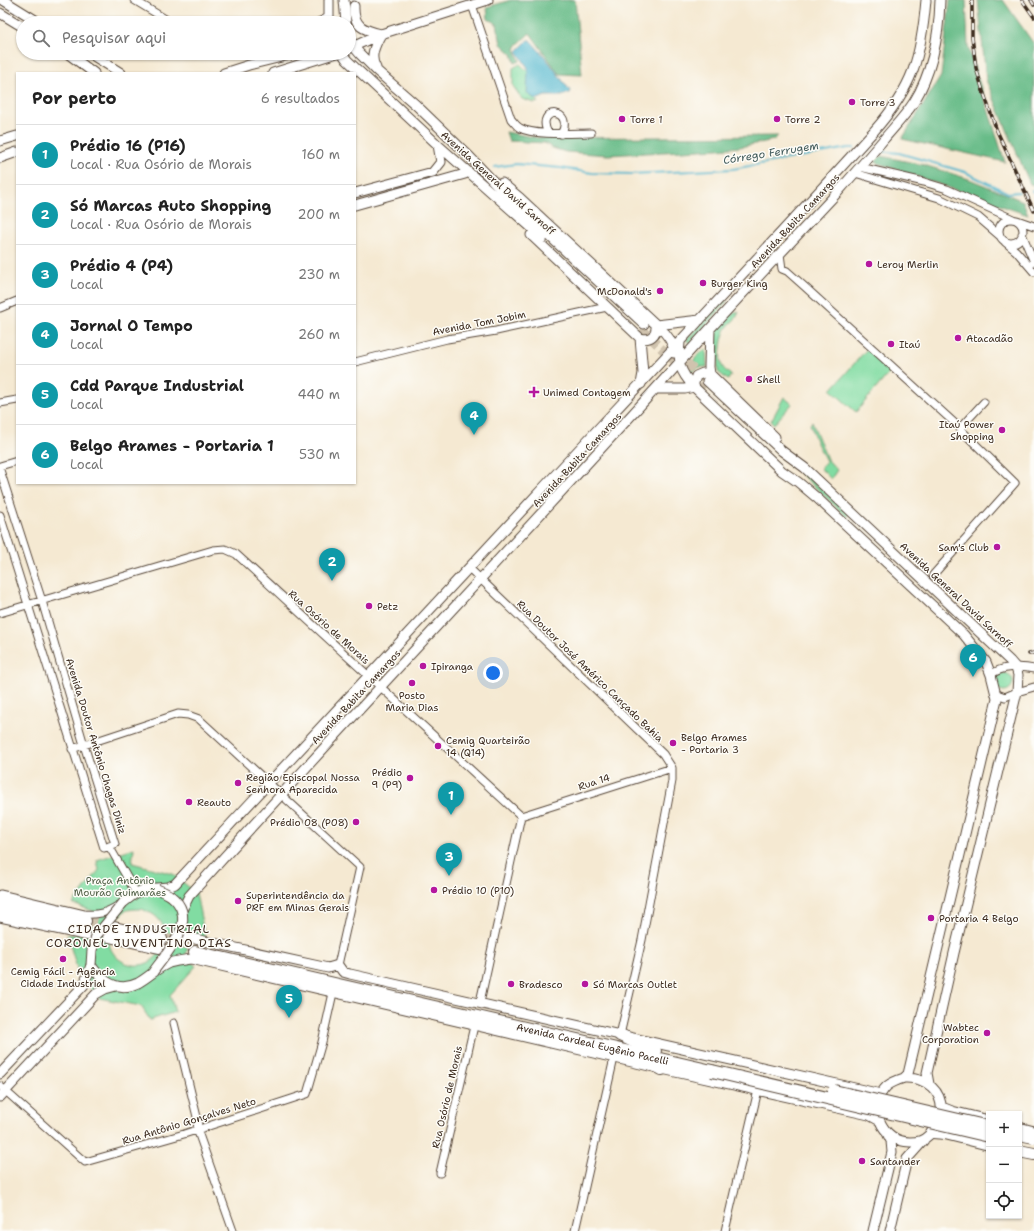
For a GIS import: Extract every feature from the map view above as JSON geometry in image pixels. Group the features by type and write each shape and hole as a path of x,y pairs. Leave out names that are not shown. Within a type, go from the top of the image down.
{"highway":[{"path":"0,900 84,926 0,910"},
{"path":"111,932 160,943"},
{"name":"Avenida Cardeal Eugênio Pacelli","path":"986,1126 713,1068 592,1044 197,949 655,1050 713,1068 986,1135"},
{"path":"620,1035 655,1050"},
{"path":"592,1044 598,1048 657,1066 662,1070"},
{"path":"933,1132 946,1133 986,1143"},
{"path":"1022,1135 1034,1137"},
{"path":"1022,1144 1034,1146"},
{"path":"1022,1152 1034,1154"}],"main road":[{"path":"3,0 29,16"},
{"path":"329,0 329,16"},
{"path":"344,0 346,16"},
{"path":"356,40 488,0"},
{"name":"Avenida Babita Camargos","path":"182,910 188,896 858,170 902,118 915,100 929,71 938,34 940,0"},
{"name":"Avenida Babita Camargos","path":"157,889 175,884 641,384 844,165 888,115 906,88 918,58 922,39 925,2"},
{"path":"350,16 355,3"},
{"path":"355,3 355,16"},
{"path":"0,13 16,23"},
{"path":"356,19 360,26 365,30 381,34"},
{"path":"377,71 373,60 373,53 381,34"},
{"name":"Avenida General David Sarnoff","path":"356,48 377,71 416,105 470,157 515,204 642,330"},
{"path":"76,60 93,72"},
{"path":"100,60 119,72"},
{"path":"227,72 269,60"},
{"path":"276,72 318,60"},
{"name":"Avenida General David Sarnoff","path":"347,60 438,145 511,208 642,330"},
{"path":"0,141 16,136"},
{"path":"356,193 432,172 440,162 438,145"},
{"path":"0,158 16,152"},
{"path":"451,156 465,174 607,307 642,330 647,338 655,332 656,325"},
{"path":"470,157 520,198 677,345 679,364 683,374 694,387 782,471 798,482 964,635 986,662 997,694 997,699 908,1074 904,1078"},
{"path":"844,165 858,170"},
{"path":"356,205 465,174"},
{"path":"754,261 757,270 763,272"},
{"path":"656,325 700,320"},
{"path":"707,382 710,329"},
{"path":"641,384 643,369 642,330"},
{"path":"672,371 677,345"},
{"path":"694,387 694,380 703,372 707,382 786,467 798,482"},
{"name":"Avenida General David Sarnoff","path":"707,382 788,449 805,468 1016,668"},
{"path":"656,389 685,389 694,387"},
{"path":"929,1084 927,1073 957,939 1017,692 1018,675 1016,668"},
{"path":"975,790 992,793"},
{"path":"0,1074 84,985 91,965 92,950 96,936 123,903 136,893 146,890 157,889 172,896 182,910 182,924 179,935 153,972 138,983 126,987 116,986 105,989 96,994 2,1091"},
{"path":"940,935 957,939"},
{"path":"176,939 186,937 328,968 338,965"},
{"path":"936,951 954,953"},
{"name":"Avenida Cardeal Eugênio Pacelli","path":"153,972 169,963 191,959 662,1070 869,1115 880,1122"},
{"path":"91,965 98,975 116,986"},
{"name":"Avenida Cardeal Eugênio Pacelli","path":"338,965 343,972 350,974 480,1002 881,1094"},
{"path":"873,1231 892,1152 891,1141 880,1122 878,1103 881,1094 895,1081 904,1078 912,1078 929,1084 935,1090 940,1098 942,1107 941,1116 933,1132 907,1159 890,1231"},
{"path":"942,1107 986,1119"},
{"path":"1022,1128 1034,1131"},
{"path":"887,1133 895,1139 905,1142 924,1140"}],"street":[{"path":"134,0 160,16"},
{"path":"472,6 511,119 519,128 531,132 561,134 591,132"},
{"path":"548,133 544,126 545,119 549,114 556,113 561,115 564,120 565,126 561,134"},
{"path":"858,170 924,182 948,189 1034,227"},
{"path":"858,170 939,198 978,218 1016,251 1034,272"},
{"path":"1000,236 998,229 1001,223 1007,219 1015,219 1021,225 1034,262"},
{"path":"1005,242 1016,242 1019,240 1023,232 1028,228 1034,227"},
{"path":"780,254 782,269 787,271 961,430 1015,483 933,575"},
{"path":"0,308 16,301"},
{"name":"Avenida Tom Jobim","path":"356,362 447,339 496,331 607,307"},
{"path":"0,403 16,400"},
{"path":"961,430 984,402"},
{"path":"0,466 16,461"},
{"name":"Avenida Doutor Antônio Chagas Diniz","path":"0,470 42,602 115,844 104,848 0,515"},
{"name":"Rua Osório de Morais","path":"0,614 213,550 226,549 236,554 521,816"},
{"name":"Rua Doutor José Américo Cançado Bahia","path":"469,568 663,754 672,768"},
{"path":"991,676 994,672 1001,669 1026,667 1034,669"},
{"path":"997,694 1005,697 1034,687"},
{"path":"72,749 178,714 188,715 199,720 270,783 360,867 338,965"},
{"path":"620,1035 642,940 672,781 672,768"},
{"name":"Rua 14","path":"521,816 672,768"},
{"path":"480,1002 521,816"},
{"path":"109,846 136,893"},
{"path":"0,894 84,914 95,915 108,912 123,903"},
{"path":"0,918 84,936 96,936"},
{"name":"Rua Antônio Gonçalves Neto","path":"2,1091 84,1162 197,1129 307,1094 322,1042 333,993"},
{"path":"174,1023 198,1120 197,1129 233,1231"},
{"name":"Rua Osório de Morais","path":"440,1173 474,1026"},
{"path":"575,1231 614,1058"},
{"path":"725,1231 758,1090"}],"green space":[{"path":"511,0 575,0 582,75 559,74 530,33 517,45 515,49 520,61 515,63 512,54 501,44 497,24 488,19 487,7"},
{"path":"950,0 966,0 968,47 1005,162 902,139 941,76"},
{"path":"978,0 1003,0 1034,44 1034,185 1030,184 986,80"},
{"path":"520,64 528,72 528,93 538,102 535,103 522,99 513,86 513,68"},
{"path":"506,132 539,138 778,136 774,140 740,147 608,155 566,152 552,148 545,143 509,141"},
{"path":"881,156 924,165 969,179 1023,201 1028,215 875,162"},
{"path":"723,300 727,302 690,343 686,340"},
{"path":"739,311 737,317 726,329 721,345 720,359 722,365 731,375 728,380 718,372 716,334 720,324 732,314"},
{"path":"706,349 707,367 698,367 691,373 691,366 693,362 700,353"},
{"path":"867,349 891,371 856,412 831,390"},
{"path":"784,397 792,404 774,424 771,421"},
{"path":"812,422 827,459 837,470 831,479 821,469 826,461 816,441 810,424"},
{"path":"789,460 850,514 847,517 788,462"},
{"path":"1004,673 1010,676 1013,682 1010,688 1004,691 998,688 995,682 998,676"},
{"name":"Praça Antônio Mourão Guimarães","path":"134,848 132,863 173,874 196,893 205,938 191,936 185,957 196,966 170,995 175,1012 150,1020 141,1006 99,998 79,975 67,935 87,934 93,911 73,904 99,870 97,860","holes":["131,909 141,909 154,915 160,921 167,935 160,952 151,961 140,965 129,964 119,959 112,951 109,941 111,929 125,911"]}],"water":[{"path":"529,39 546,58 571,92 562,96 545,96 536,100 527,93 528,68 517,51"}],"waterway":[{"name":"Córrego Ferrugem","path":"495,167 516,164 561,168 592,173 631,174 733,169 854,148"},
{"name":"Córrego Ferrugem","path":"861,149 870,150"},
{"name":"Córrego Ferrugem","path":"879,151 899,153 965,172 1008,193 1019,192"}],"tunnel":[{"path":"641,329 704,389"},
{"path":"677,354 704,379"},
{"path":"85,921 114,928"},
{"path":"161,939 198,945"}],"railway":[{"path":"972,0 972,37 976,68 997,131 1034,211"},
{"path":"1022,0 1034,17"},
{"path":"1031,0 1034,5"},
{"path":"1029,654 1034,653"}],"place":[{"name":"Torre 3","path":"852,102"},
{"name":"Torre 1","path":"622,119"},
{"name":"Torre 2","path":"777,119"},
{"name":"Leroy Merlin","path":"869,264"},
{"name":"Burger King","path":"703,283"},
{"name":"McDonald's","path":"660,291"},
{"name":"Atacadão","path":"958,338"},
{"name":"Itaú","path":"891,344"},
{"name":"Shell","path":"749,379"},
{"name":"Unimed Contagem","path":"534,392"},
{"name":"Itaú Power Shopping","path":"1002,430"},
{"name":"Jornal O Tempo","path":"474,435"},
{"name":"Sam's Club","path":"997,547"},
{"name":"Só Marcas Auto Shopping","path":"332,581"},
{"name":"Petz","path":"369,606"},
{"name":"Ipiranga","path":"423,666"},
{"name":"Belgo Arames - Portaria 1","path":"973,677"},
{"name":"Posto Maria Dias","path":"412,683"},
{"name":"Belgo Arames - Portaria 3","path":"673,743"},
{"name":"Cemig Quarteirão 14 (Q14)","path":"438,746"},
{"name":"Prédio 9 (P9)","path":"410,778"},
{"name":"Região Episcopal Nossa Senhora Aparecida","path":"238,783"},
{"name":"Reauto","path":"189,802"},
{"name":"Prédio 16 (P16)","path":"451,815"},
{"name":"Prédio 08 (P08)","path":"356,822"},
{"name":"Prédio 4 (P4)","path":"449,876"},
{"name":"Prédio 10 (P10)","path":"434,890"},
{"name":"Superintendência da PRF em Minas Gerais","path":"238,901"},
{"name":"Portaria 4 Belgo","path":"931,918"},
{"name":"Cemig Fácil - Agência Cidade Industrial","path":"63,959"},
{"name":"Bradesco","path":"511,984"},
{"name":"Só Marcas Outlet","path":"585,984"},
{"name":"Cdd Parque Industrial","path":"289,1018"},
{"name":"Wabtec Corporation","path":"987,1033"},
{"name":"Santander","path":"862,1161"}],"district":[{"name":"CIDADE INDUSTRIAL CORONEL JUVENTINO DIAS","path":"139,936"}]}
